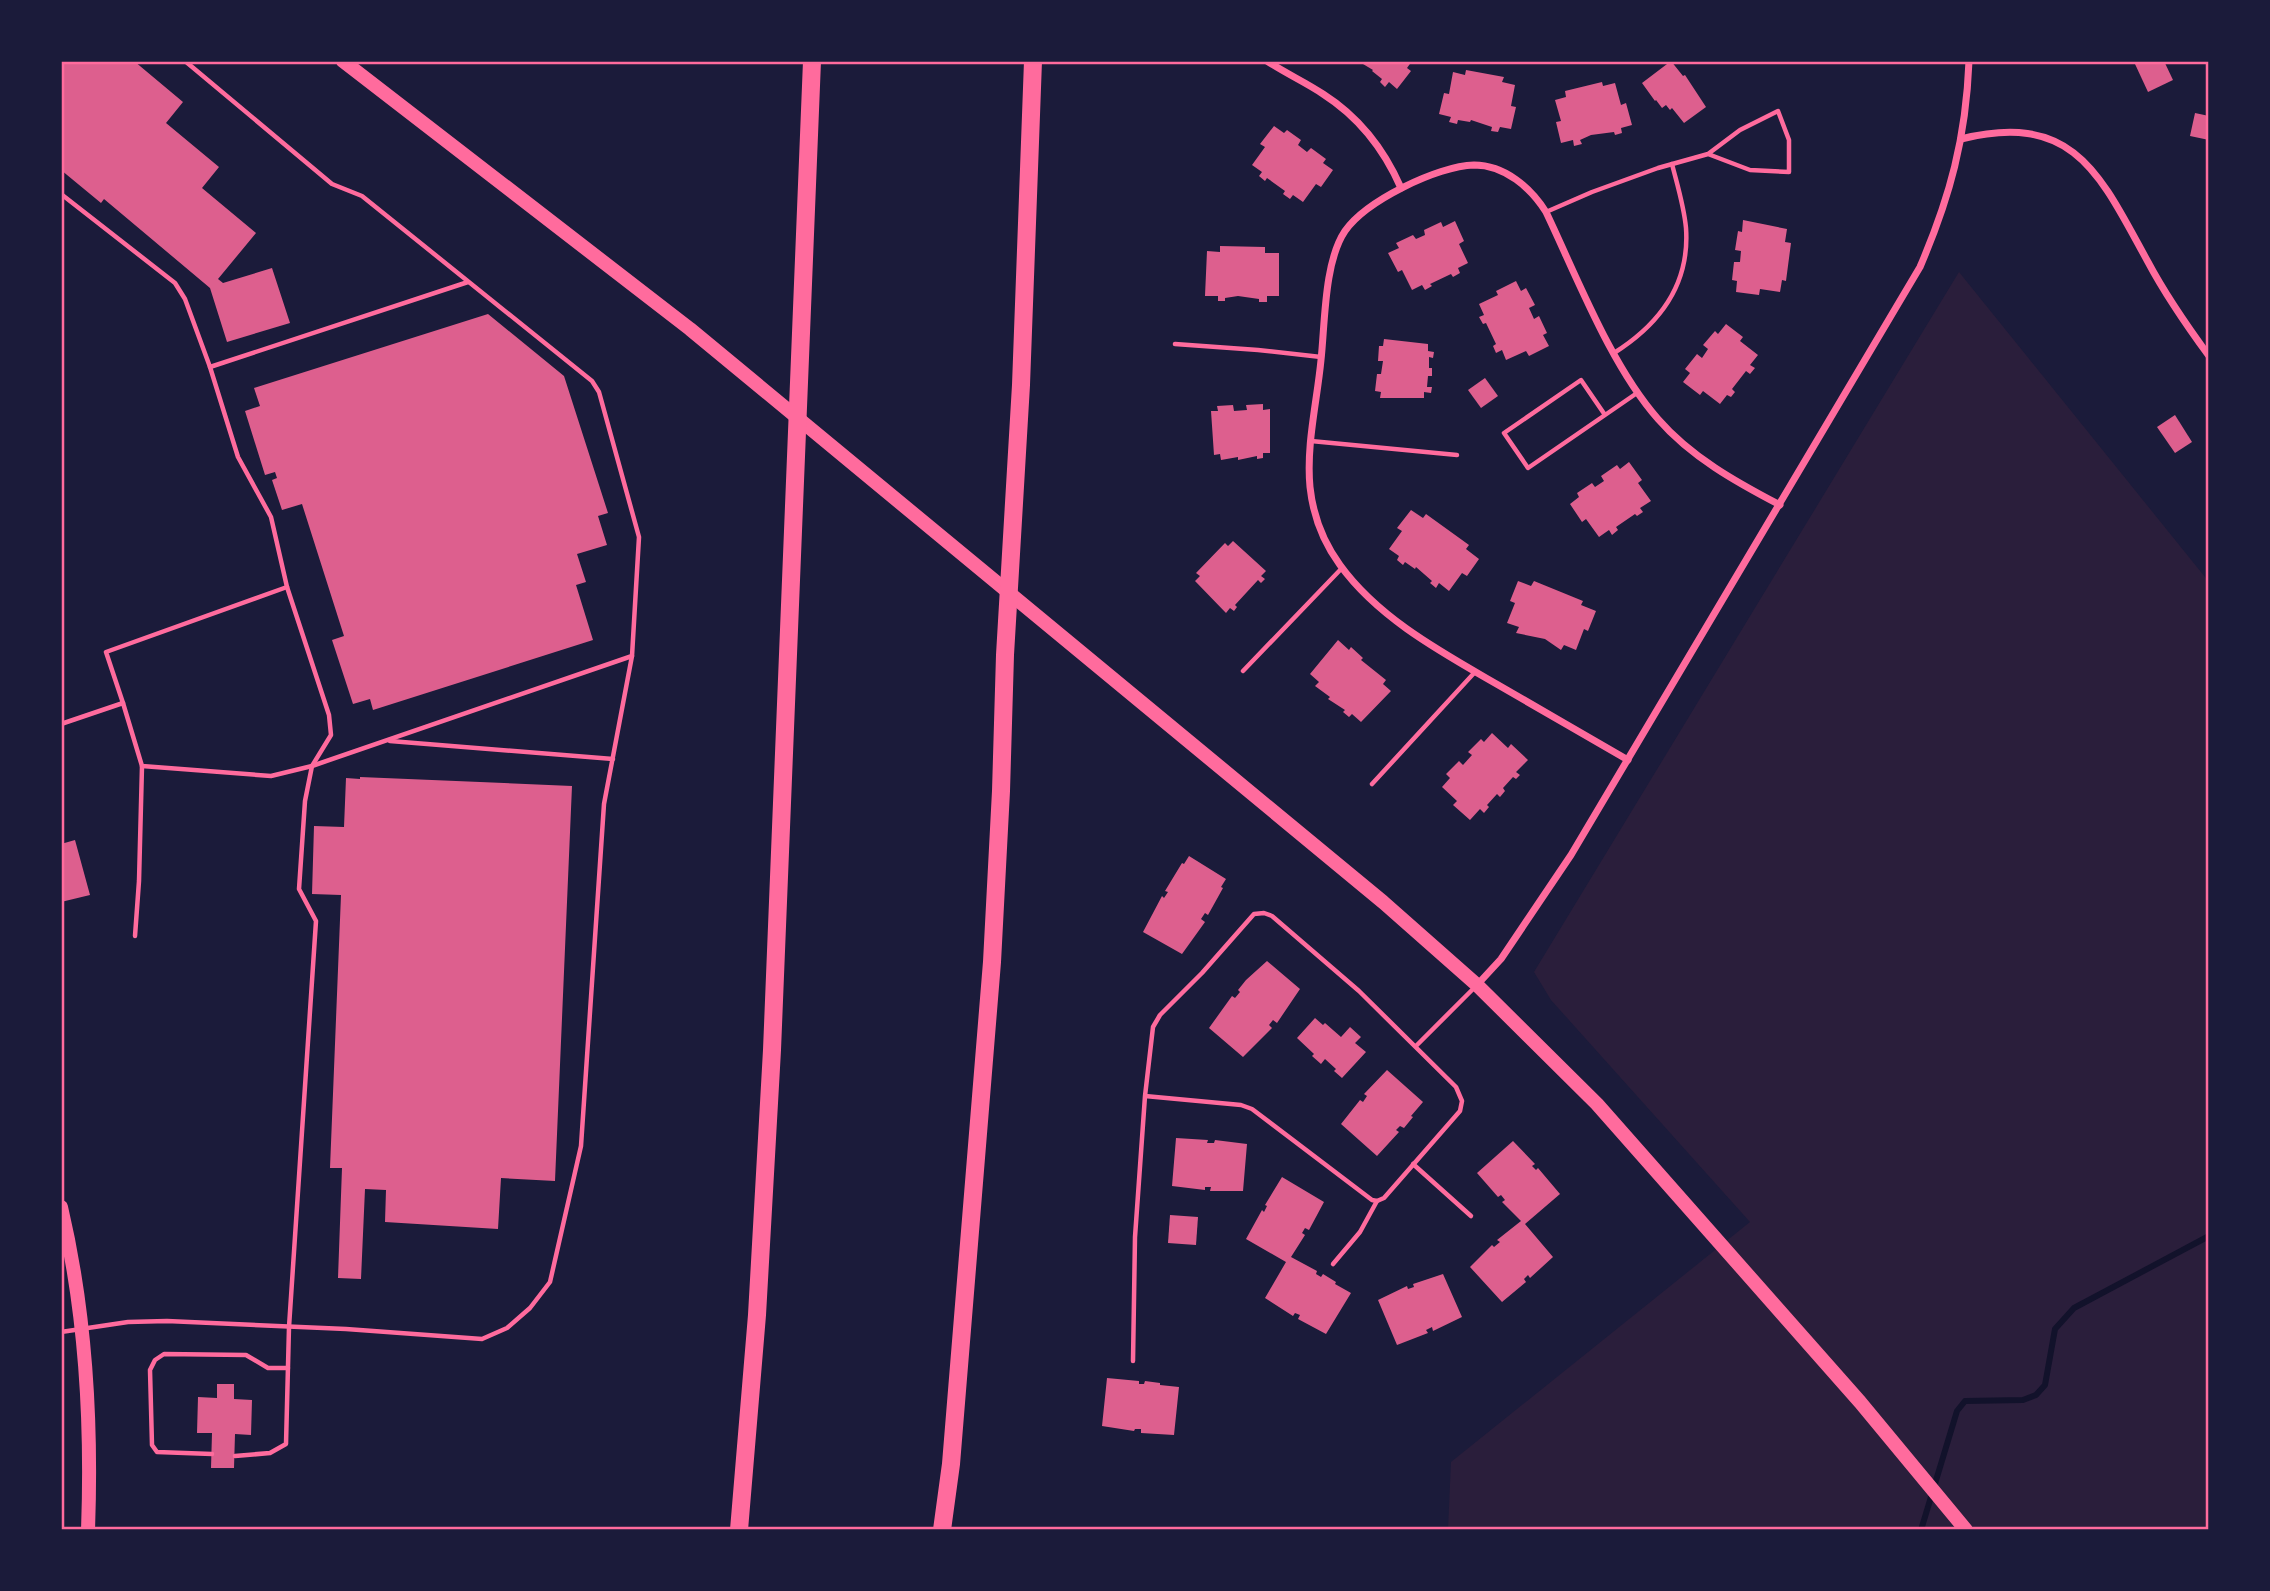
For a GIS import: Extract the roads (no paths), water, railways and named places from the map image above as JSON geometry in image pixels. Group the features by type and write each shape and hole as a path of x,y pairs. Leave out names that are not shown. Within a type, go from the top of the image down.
{"highway":[{"path":"739,1530 757,1315 772,1050 812,61"},
{"path":"942,1530 951,1464 992,949 1005,654 1021,385 1033,61"}],"main road":[{"path":"344,61 690,329 1112,676 1383,902 1477,985 1597,1104 1860,1402 1966,1530"},
{"path":"61,1207 82,1328 89,1421 89,1530"}],"street":[{"path":"1267,61 1345,109 1380,147 1401,188"},
{"path":"1477,985 1501,959 1571,855 1920,267 1950,190 1961,139 1969,61"},
{"path":"1961,139 2013,131 2044,136 2075,153 2094,171 2109,191 2152,270 2209,356"},
{"path":"1628,760 1409,631 1358,586 1329,549 1315,515 1310,486 1311,441 1325,311 1335,251 1346,230 1379,201 1431,175 1475,165 1499,170 1514,177 1539,201 1546,212 1614,353 1638,393 1658,419 1680,442 1707,463 1742,486 1780,505"}],"lane":[{"path":"61,1332 128,1322 167,1321 482,1339 507,1328 530,1308 550,1282 581,1146 604,804 632,656 639,537 599,392 592,381 362,196 332,184 185,61"},
{"path":"1546,212 1592,192 1709,154 1740,130 1778,111 1789,140 1789,172 1750,170 1709,154"},
{"path":"1614,353 1653,324 1667,304 1683,265 1686,228 1672,164"},
{"path":"61,194 175,283 185,299 238,457 271,517 287,587 329,715 331,735 312,766 305,801 299,889 316,921 289,1327 286,1444 270,1453 234,1457"},
{"path":"210,368 468,282"},
{"path":"1175,344 1322,358"},
{"path":"1605,415 1581,380 1504,433 1528,468 1638,393"},
{"path":"1311,441 1457,455"},
{"path":"1243,671 1342,568"},
{"path":"135,936 142,766 106,652 287,587"},
{"path":"142,766 271,776 312,766 632,656"},
{"path":"1372,784 1476,672"},
{"path":"61,724 123,703"},
{"path":"387,740 612,759"},
{"path":"1133,1360 1135,1237 1153,1027 1160,1015 1202,973 1254,914 1272,916 1359,991 1457,1087 1462,1101 1460,1111 1384,1198 1377,1201 1360,1232 1333,1264"},
{"path":"1416,1046 1477,985"},
{"path":"1145,1096 1241,1105 1252,1109 1372,1200 1377,1201"},
{"path":"1413,1164 1471,1216"},
{"path":"212,1454 158,1452 152,1445 150,1370 155,1360 164,1354 246,1355 268,1368 288,1368"}],"waterway":[{"path":"1921,1530 1957,1411 1965,1401 2023,1400 2036,1395 2045,1385 2055,1329 2074,1308 2209,1236"}]}
